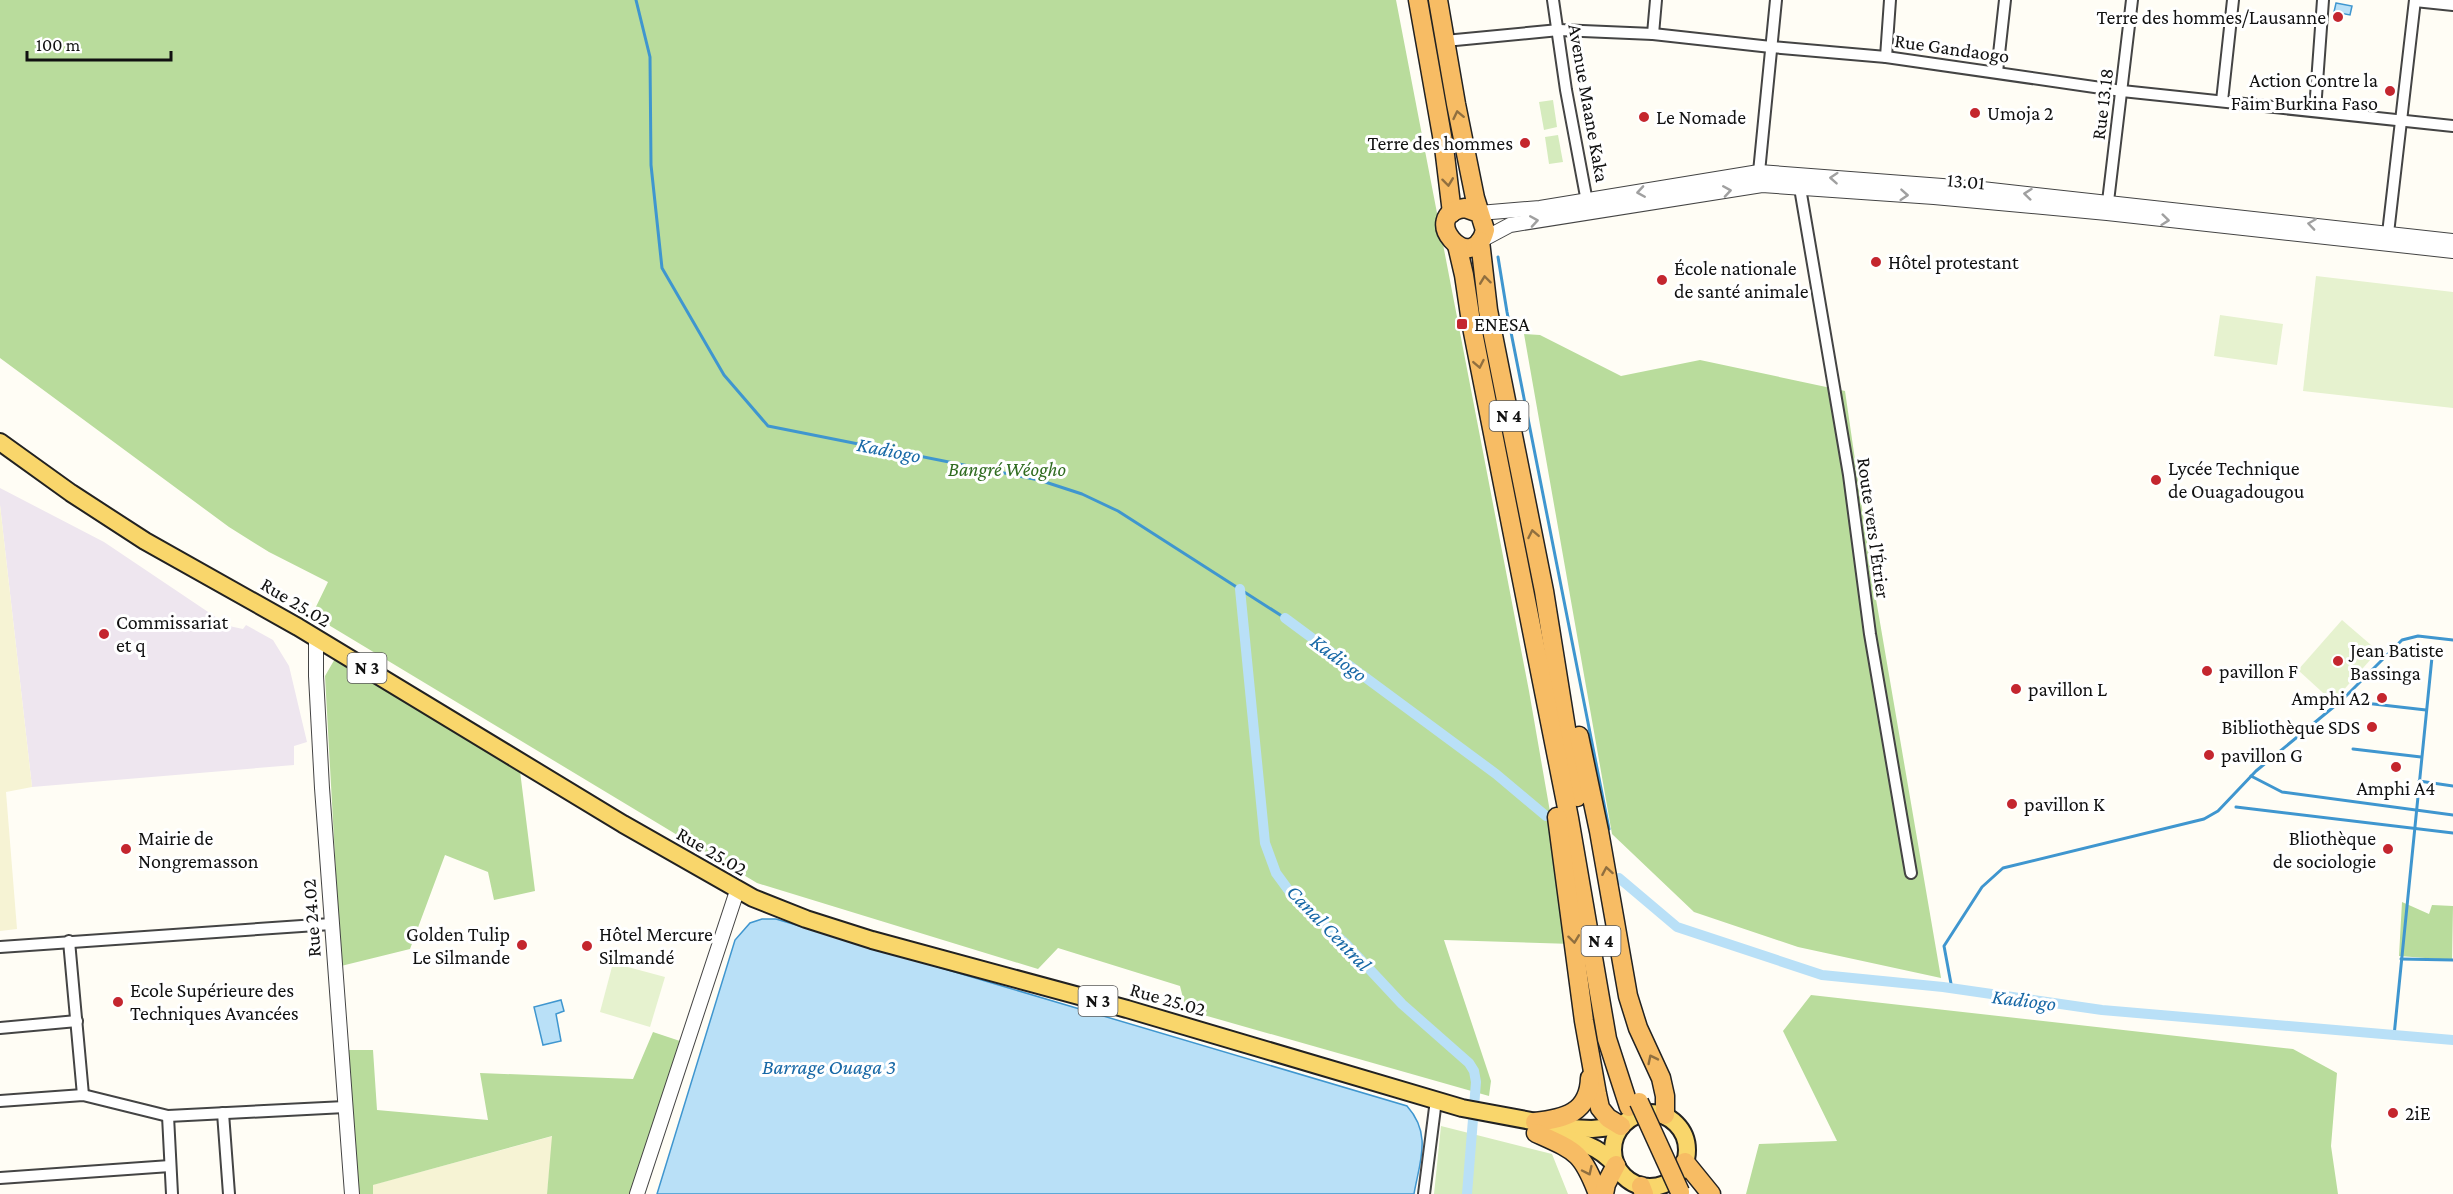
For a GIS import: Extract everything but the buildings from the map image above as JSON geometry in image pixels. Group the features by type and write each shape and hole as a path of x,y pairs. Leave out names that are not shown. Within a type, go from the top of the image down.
{"highway":[{"name":"N 4","path":"1418,0 1444,147 1452,213 1446,224 1446,231 1448,237 1457,245 1464,275 1471,322 1569,818 1607,1039 1676,1194"},
{"name":"N 4","path":"1438,0 1456,104 1479,213 1485,230 1480,241 1488,310 1544,591 1618,1039 1634,1104"},
{"path":"1452,213 1465,208 1479,213"},
{"path":"1457,245 1469,247 1480,241"},
{"path":"1523,590 1590,1055 1600,1107 1608,1118 1621,1126"},
{"path":"1544,591 1571,698 1599,831 1628,996 1638,1028 1661,1078 1665,1096 1665,1115"},
{"path":"1535,1128 1573,1113 1584,1101 1590,1091 1590,1055"},
{"path":"1535,1128 1580,1156 1589,1169 1598,1194"},
{"path":"1686,1162 1711,1194"},
{"path":"1604,1194 1606,1184 1616,1166"}],"main road":[{"name":"Rue 25.02","path":"0,442 71,493 146,541 250,599 737,891 806,919 872,940 1149,1015 1583,1142 1604,1153 1616,1166"},
{"name":"N 3","path":"1621,1126 1636,1115 1646,1112 1665,1115"},
{"path":"1665,1115 1674,1121 1686,1140 1686,1162"},
{"name":"Rue 25.02","path":"1535,1128 1592,1130 1621,1126"},
{"path":"1616,1166 1613,1150 1615,1138 1621,1126"},
{"name":"N 3","path":"1616,1166 1630,1182 1643,1190 1673,1180 1686,1162"}],"street":[{"name":"Avenue Maane Kaka","path":"1553,0 1566,90 1588,206"},
{"path":"1653,34 1656,0"},
{"path":"1760,179 1776,0"},
{"path":"1886,57 1890,0"},
{"path":"1997,72 2005,0"},
{"name":"Rue 13.18","path":"2107,208 2132,0"},
{"path":"2222,101 2233,0"},
{"path":"2314,110 2323,0"},
{"path":"2387,239 2415,1 2453,5"},
{"name":"Rue Gandaogo","path":"1445,40 1559,30 1653,34 1886,57 2122,91 2453,126"},
{"name":"13.01","path":"1760,179 1800,188 2107,208"},
{"name":"13.01","path":"1479,213 1588,206 1760,179 1982,189 2107,208 2387,239 2453,251"},
{"name":"Route vers l'Étrier","path":"1800,188 1849,475 1868,622 1911,873"},
{"name":"13.01","path":"1480,241 1510,225 1588,206"},
{"name":"13.01","path":"2387,239 2453,241"},
{"name":"Rue 24.02","path":"316,639 316,676 331,924 352,1194"},
{"path":"637,1194 737,891"},
{"path":"0,947 331,924"},
{"path":"69,941 83,1095"},
{"path":"0,1028 77,1021"},
{"path":"0,1101 83,1095 168,1116 345,1107"},
{"path":"1424,1194 1436,1100"},
{"path":"223,1113 229,1194"},
{"path":"168,1116 171,1194"},
{"path":"0,1178 170,1166"}],"shaded area":[{"path":"0,488 104,542 229,626 243,629 246,625 273,640 289,666 307,742 294,746 294,765 32,787 0,505"},
{"path":"0,505 32,787 6,792 17,929 0,931"},
{"path":"553,1136 547,1194 373,1194 372,1185"}],"green space":[{"name":"Bangré Wéogho","path":"0,0 1396,0 1529,691 1573,944 1444,940 1491,1081 1489,1096 1186,1010 1180,986 1058,948 1038,969 757,883 312,615 328,582 269,552 229,527 0,358"},
{"path":"1553,100 1557,127 1544,130 1539,102"},
{"path":"1558,135 1563,162 1549,164 1545,137"},
{"path":"2316,276 2453,292 2453,408 2303,391"},
{"path":"2220,315 2283,324 2277,365 2214,356"},
{"path":"1524,334 1540,335 1621,376 1700,360 1845,391 1871,570 1941,978 1798,947 1694,912 1612,834"},
{"name":"Jean Batiste Bassinga","path":"2342,620 2378,651 2333,702 2298,670"},
{"path":"336,657 520,771 535,891 494,900 488,872 445,855 410,949 341,966 325,676"},
{"path":"2402,902 2429,914 2432,905 2453,906 2452,960 2399,956"},
{"path":"613,963 665,977 650,1027 600,1012"},
{"path":"1811,995 2293,1049 2337,1073 2331,1146 2338,1194 1746,1194 1759,1144 1837,1141 1783,1031"},
{"path":"653,1032 680,1041 630,1194 547,1194 552,1136 373,1185 373,1194 355,1194 347,1050 373,1050 377,1110 488,1120 480,1073 633,1079"},
{"path":"1441,1126 1552,1154 1568,1194 1434,1194"}],"water":[{"path":"2336,3 2352,6 2350,15 2334,12"},
{"name":"Barrage Ouaga 3","path":"762,919 776,919 1407,1106 1415,1116 1422,1137 1421,1159 1414,1194 657,1194 735,940 750,923"},
{"path":"561,1000 564,1011 556,1014 561,1041 543,1045 534,1007"}],"waterway":[{"name":"Kadiogo","path":"636,0 650,57 651,165 662,268 724,375 768,426 1039,480 1082,494 1118,511 1285,618"},
{"path":"1498,257 1609,829"},
{"name":"Canal Central","path":"1240,589 1265,843 1276,873 1295,899 1345,943 1402,1004 1469,1063 1474,1071 1476,1082 1467,1194"},
{"name":"Kadiogo","path":"1285,618 1496,774 1546,816"},
{"path":"1952,989 1944,946 1982,887 2003,868 2204,819 2218,811 2256,771 2342,700 2402,640 2418,636 2453,640"},
{"path":"2394,1036 2432,657"},
{"path":"2356,702 2426,710"},
{"path":"2353,749 2421,757"},
{"path":"2251,776 2282,792 2453,815"},
{"path":"2419,781 2453,786"},
{"path":"2236,807 2453,833"},
{"name":"Kadiogo","path":"1619,878 1677,927 1822,975 1943,987 2102,1010 2453,1040"},
{"path":"2401,959 2453,960"}],"place":[{"name":"Terre des hommes/Lausanne","path":"2338,17"},
{"name":"Action Contre la Faim Burkina Faso","path":"2390,91"},
{"name":"Umoja 2","path":"1975,113"},
{"name":"Le Nomade","path":"1644,117"},
{"name":"Terre des hommes","path":"1525,143"},
{"name":"Hôtel protestant","path":"1876,262"},
{"name":"École nationale de santé animale","path":"1662,280"},
{"name":"ENESA","path":"1462,324"},
{"name":"Lycée Technique de Ouagadougou","path":"2156,480"},
{"name":"Commissariat et q","path":"104,634"},
{"name":"Jean Batiste Bassinga","path":"2338,661"},
{"name":"pavillon F","path":"2207,671"},
{"name":"pavillon L","path":"2016,689"},
{"name":"Amphi A2","path":"2382,698"},
{"name":"Bibliothèque SDS","path":"2372,727"},
{"name":"pavillon G","path":"2209,755"},
{"name":"Amphi A4","path":"2396,767"},
{"name":"pavillon K","path":"2012,804"},
{"name":"Mairie de Nongremasson","path":"126,849"},
{"name":"Bliothèque de sociologie","path":"2388,849"},
{"name":"Golden Tulip Le Silmande","path":"522,945"},
{"name":"Hôtel Mercure Silmandé","path":"587,946"},
{"name":"Ecole Supérieure des Techniques Avancées","path":"118,1002"},
{"name":"2iE","path":"2393,1113"}]}
